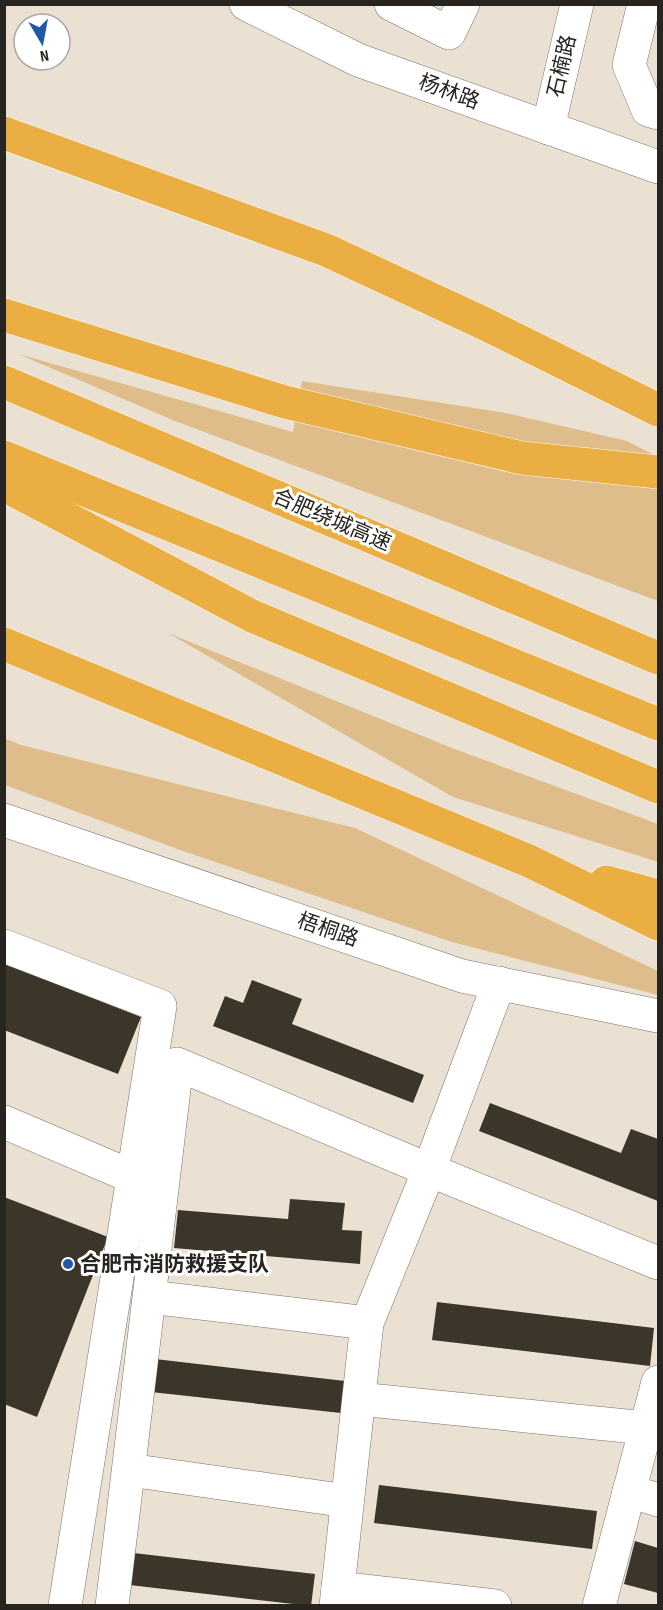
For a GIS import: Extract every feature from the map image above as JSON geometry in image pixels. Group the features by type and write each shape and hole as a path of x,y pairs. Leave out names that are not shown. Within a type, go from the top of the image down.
{"highway":[{"path":"4,132 326,250 483,323 658,410"},
{"path":"4,315 285,402 522,458 658,472"},
{"name":"合肥绕城高速","path":"4,382 658,658"},
{"path":"4,457 658,724"},
{"path":"4,485 252,615 658,787"},
{"path":"4,644 529,861 658,924"},
{"path":"529,861 658,896"}],"street":[{"name":"杨林路","path":"246,4 358,60 658,167"},
{"path":"391,4 449,33 463,4"},
{"name":"石楠路","path":"548,128 577,4"},
{"path":"644,4 628,65 648,110 658,113"},
{"name":"梧桐路","path":"4,820 462,976 658,1016"},
{"path":"4,946 160,1006 65,1605"},
{"path":"495,1605 337,1597 367,1323 429,1170 499,983"},
{"path":"112,1605 177,1064 658,1263"},
{"path":"4,1122 133,1177"},
{"path":"150,1297 367,1323"},
{"path":"599,1605 644,1496 646,1428 658,1383"},
{"path":"359,1399 646,1428"},
{"path":"129,1470 347,1501"}],"shaded area":[{"path":"18,354 293,432 302,381 506,413 627,441 658,457 658,601 175,421"},
{"path":"168,633 452,748 658,824 658,862 453,797"},
{"path":"4,738 21,745 355,828 658,971 658,995 452,942 177,849 5,785"}],"building":[{"path":"4,963 141,1017 118,1074 4,1030"},
{"path":"252,980 302,999 292,1024 424,1075 413,1103 213,1026 225,996 243,1003"},
{"path":"490,1103 621,1153 631,1129 658,1139 658,1201 479,1131"},
{"path":"4,1197 108,1237 37,1417 4,1404"},
{"path":"290,1199 345,1203 342,1230 362,1231 360,1264 174,1248 178,1210 288,1219"},
{"path":"437,1302 654,1328 650,1366 432,1340"},
{"path":"155,1359 345,1381 341,1413 151,1392"},
{"path":"379,1485 597,1511 592,1549 374,1523"},
{"path":"635,1541 658,1548 658,1593 624,1584"},
{"path":"125,1552 315,1574 311,1606 121,1584"}],"place":[{"name":"合肥市消防救援支队","path":"68,1264"}]}
